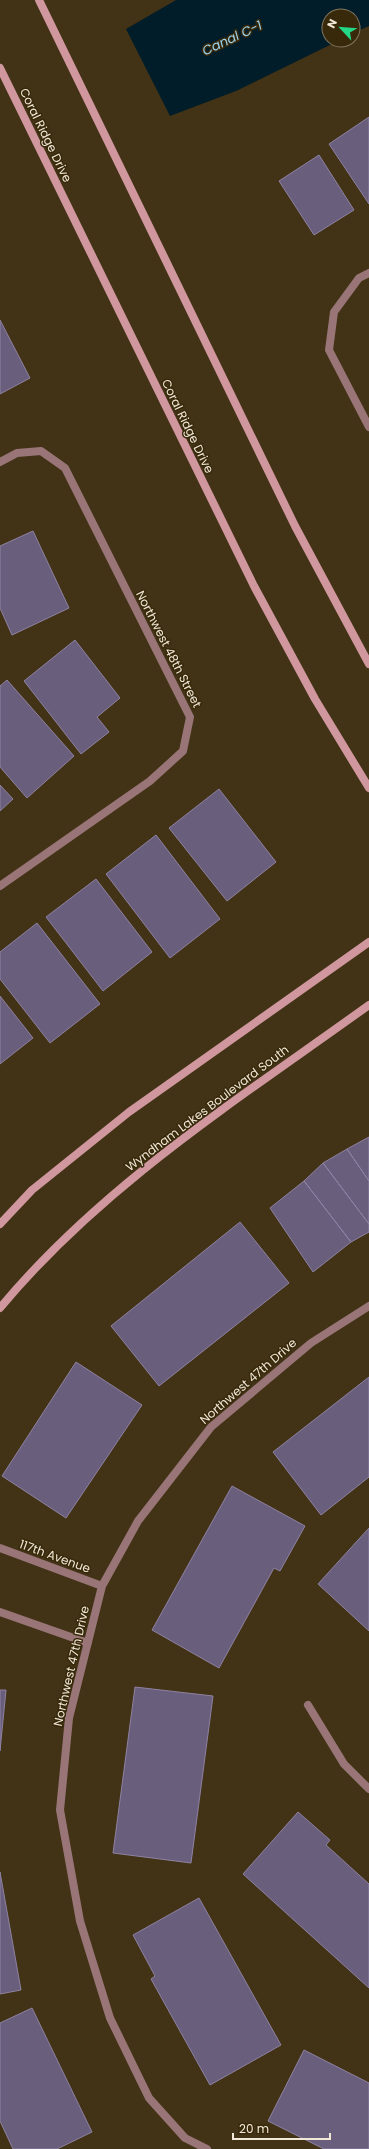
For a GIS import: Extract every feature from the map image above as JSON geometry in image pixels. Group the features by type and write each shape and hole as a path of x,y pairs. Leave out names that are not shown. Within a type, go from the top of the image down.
{"main road":[{"path":"39,0 296,526 369,664"},
{"name":"Coral Ridge Drive","path":"0,68 254,586 315,699 369,788"},
{"path":"0,1224 32,1190 129,1112 369,942"},
{"name":"Wyndham Lakes Boulevard South","path":"0,1308 68,1234 153,1161 369,1005"}],"street":[{"path":"369,273 360,278 334,312 329,350 369,427"},
{"name":"Northwest 48th Street","path":"0,462 17,454 41,451 65,468 190,717 183,751 150,781 0,886"},
{"name":"Northwest 47th Drive","path":"207,2149 185,2138 149,2098 110,2018 80,1921 60,1810 69,1718 102,1586 138,1521 211,1427 311,1343 369,1306"},
{"name":"117th Avenue","path":"0,1548 102,1586"},
{"path":"0,1612 88,1643"},
{"path":"308,1705 344,1764 369,1789"}],"water":[{"name":"Canal C-1","path":"176,0 369,0 369,26 361,30 361,8 321,8 321,48 324,48 236,91 170,116 126,29"}],"building":[{"path":"369,117 369,204 329,144"},
{"path":"319,155 354,210 314,235 279,181"},
{"path":"0,320 30,378 0,394"},
{"path":"33,531 69,608 12,635 0,608 0,546"},
{"path":"75,640 120,698 97,717 109,732 81,754 24,681"},
{"path":"7,680 74,756 27,798 0,767 0,686"},
{"path":"0,785 13,799 0,811"},
{"path":"219,789 276,862 227,901 169,828"},
{"path":"156,835 220,919 170,958 106,874"},
{"path":"96,879 152,952 103,991 46,917"},
{"path":"37,923 100,1004 50,1043 0,979 0,952"},
{"path":"0,996 33,1038 0,1064"},
{"path":"369,1137 369,1181 347,1149"},
{"path":"347,1149 369,1181 369,1224 323,1163"},
{"path":"323,1163 369,1224 369,1232 351,1242 304,1181"},
{"path":"304,1181 351,1242 313,1272 270,1208"},
{"path":"240,1222 289,1283 159,1386 111,1326"},
{"path":"76,1362 142,1405 66,1518 2,1476"},
{"path":"369,1377 369,1477 321,1515 273,1452"},
{"path":"232,1486 305,1526 280,1571 274,1568 219,1668 152,1630"},
{"path":"369,1528 369,1631 318,1584"},
{"path":"135,1687 213,1696 191,1863 113,1853"},
{"path":"0,1690 6,1690 0,1751"},
{"path":"298,1812 330,1840 326,1845 369,1884 369,1988 243,1874"},
{"path":"0,1872 21,1990 0,1994"},
{"path":"199,1898 281,2045 210,2085 151,1979 155,1976 133,1935"},
{"path":"32,2008 92,2132 57,2149 13,2149 0,2121 0,2023"},
{"path":"304,2050 369,2083 369,2149 324,2149 268,2121"}]}
